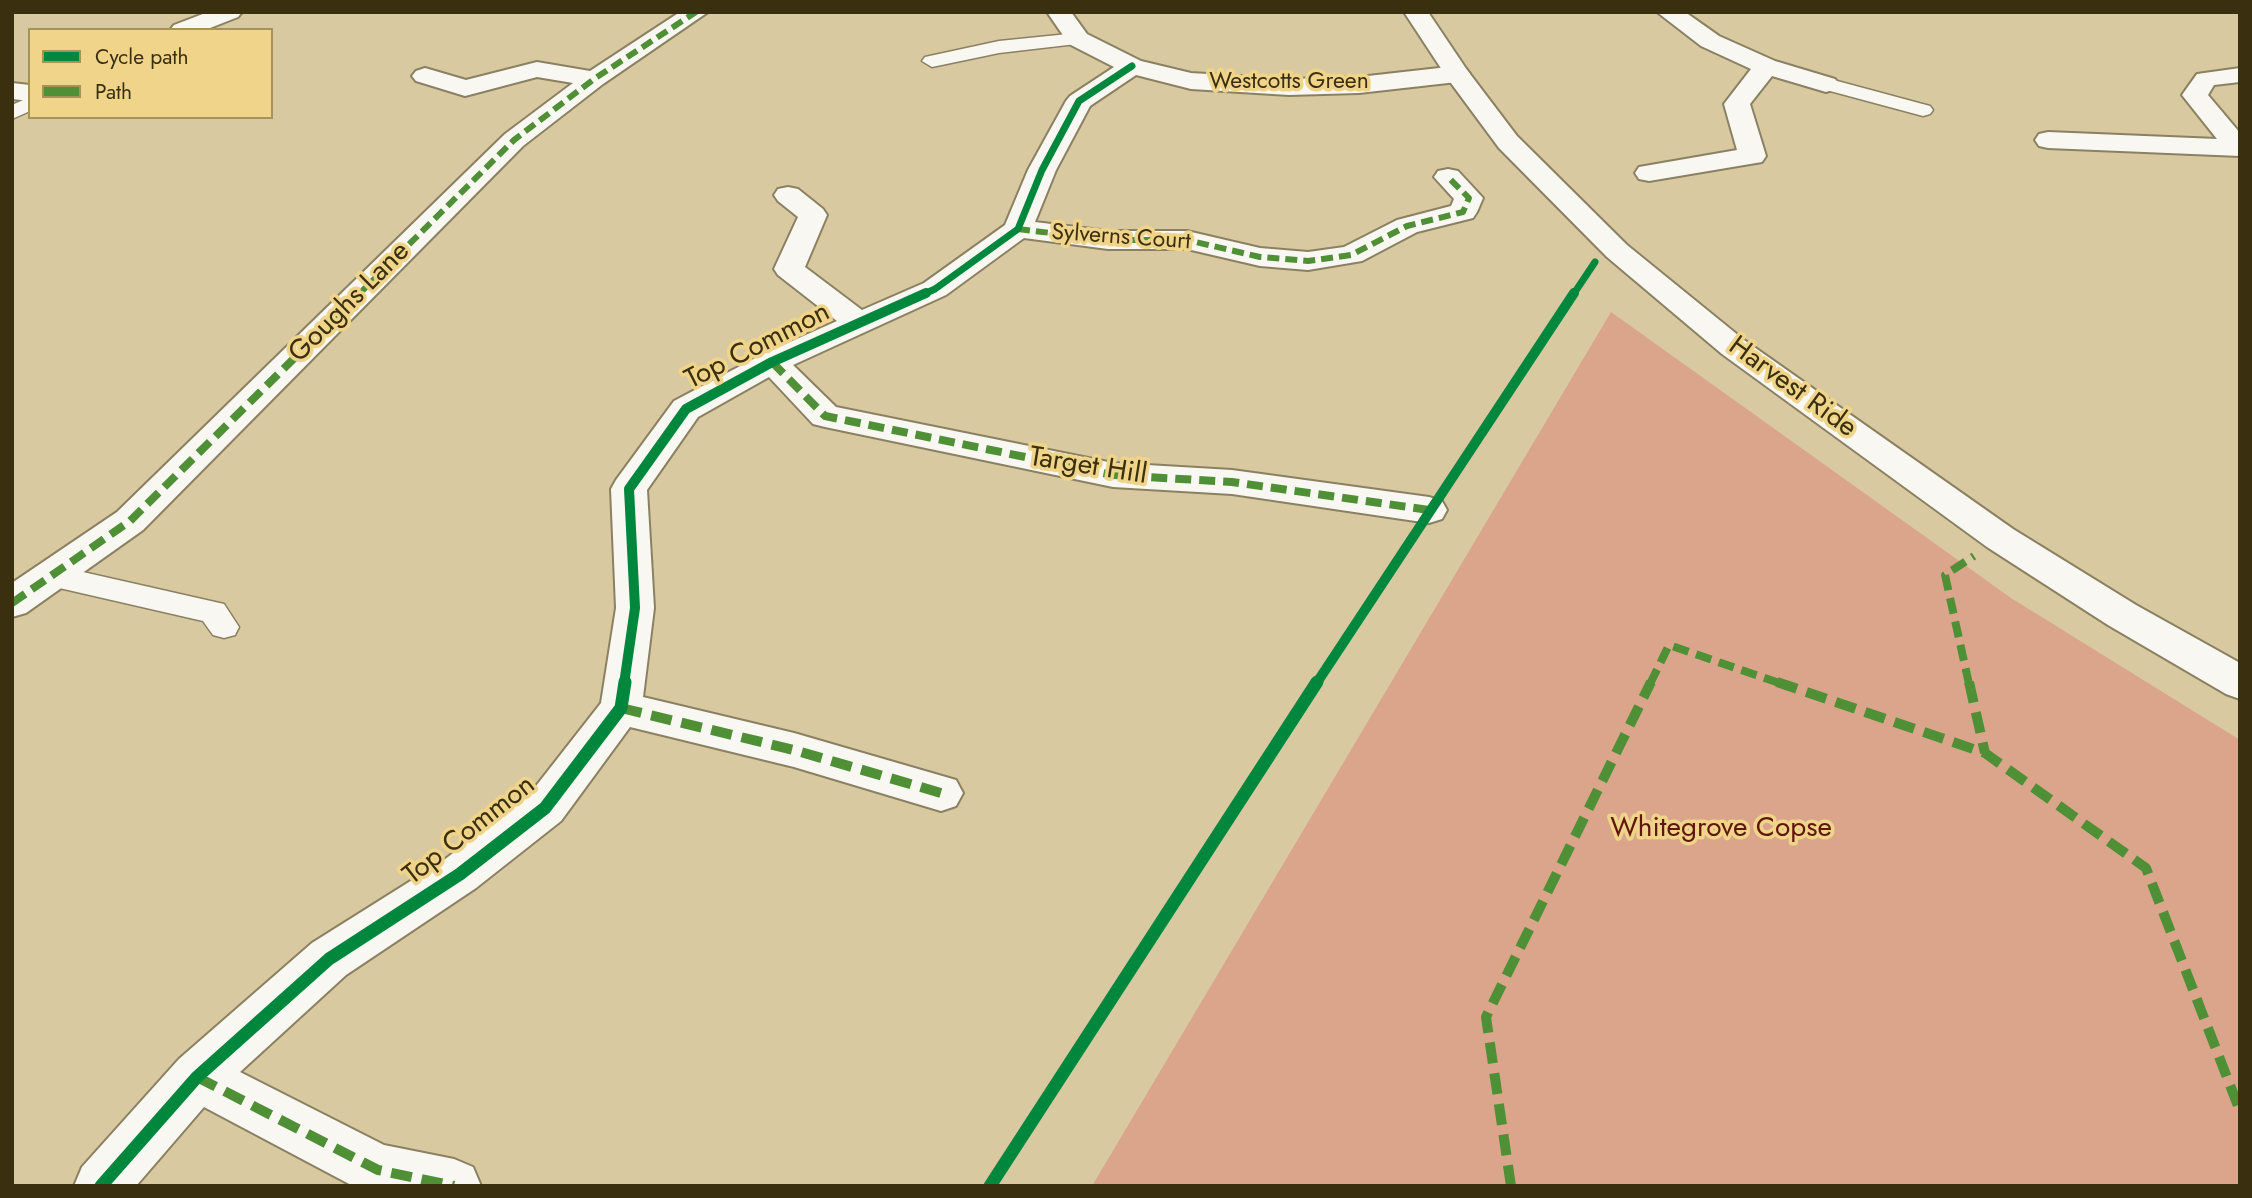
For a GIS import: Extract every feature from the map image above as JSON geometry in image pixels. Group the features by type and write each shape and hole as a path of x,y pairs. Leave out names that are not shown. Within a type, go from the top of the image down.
{"street":[{"path":"187,28 230,12"},
{"name":"Goughs Lane","path":"12,603 130,521 514,140 594,79 696,12"},
{"name":"Westcotts Green","path":"1059,12 1078,39 1132,66 1191,81 1263,87 1359,85 1457,74"},
{"name":"Harvest Ride","path":"1416,12 1502,135 1617,251 1733,347 2000,538 2122,615 2240,683"},
{"path":"1669,12 1710,41 1766,66 1826,84"},
{"path":"1018,229 1042,170 1079,101 1132,66"},
{"path":"1649,173 1752,156 1737,104 1766,66"},
{"path":"425,76 465,88 537,69 594,79"},
{"path":"2237,75 2206,79 2195,95 2238,148"},
{"path":"2048,140 2238,148"},
{"name":"Sylverns Court","path":"1018,229 1108,240 1188,240 1260,257 1308,261 1351,255 1406,226 1462,212 1469,198 1448,177"},
{"name":"Top Common","path":"788,195 813,215 789,269 858,322"},
{"name":"Top Common","path":"102,1186 197,1077 329,959 460,874 545,808 621,708 635,608 629,489 686,410 772,362 935,289 1018,229"},
{"name":"Target Hill","path":"772,362 825,416 1113,475 1231,482 1429,510"},
{"path":"621,708 794,750 941,793"},
{"path":"197,1077 378,1170 454,1186"}],"lane":[{"path":"932,61 999,47 1078,39"},
{"path":"1826,84 1923,110"},
{"path":"12,113 28,104"},
{"path":"52,576 213,611 224,626"}],"green space":[{"name":"Whitegrove Copse","path":"1611,312 2011,598 2240,740 2240,1186 1092,1186"}],"marked path":[{"path":"12,603 130,521 514,140 594,79 696,12"},
{"path":"1018,229 1108,240 1187,240 1260,257 1308,261 1351,255 1407,226 1463,212 1469,198 1448,177"},
{"path":"772,362 825,416 1113,475 1232,482 1429,510"},
{"path":"1974,556 1945,575 1985,753"},
{"path":"1511,1186 1486,1017 1669,645 1985,753 2146,868 2240,1111"},
{"path":"621,708 794,750 941,793"},
{"path":"197,1077 378,1170 454,1186"}],"cycle path":[{"path":"101,1186 197,1077 329,959 460,874 545,808 621,708 635,608 629,489 686,409 772,362 935,289 1018,229 1042,170 1079,101 1132,66"},
{"path":"990,1186 1429,510 1595,262"}]}
